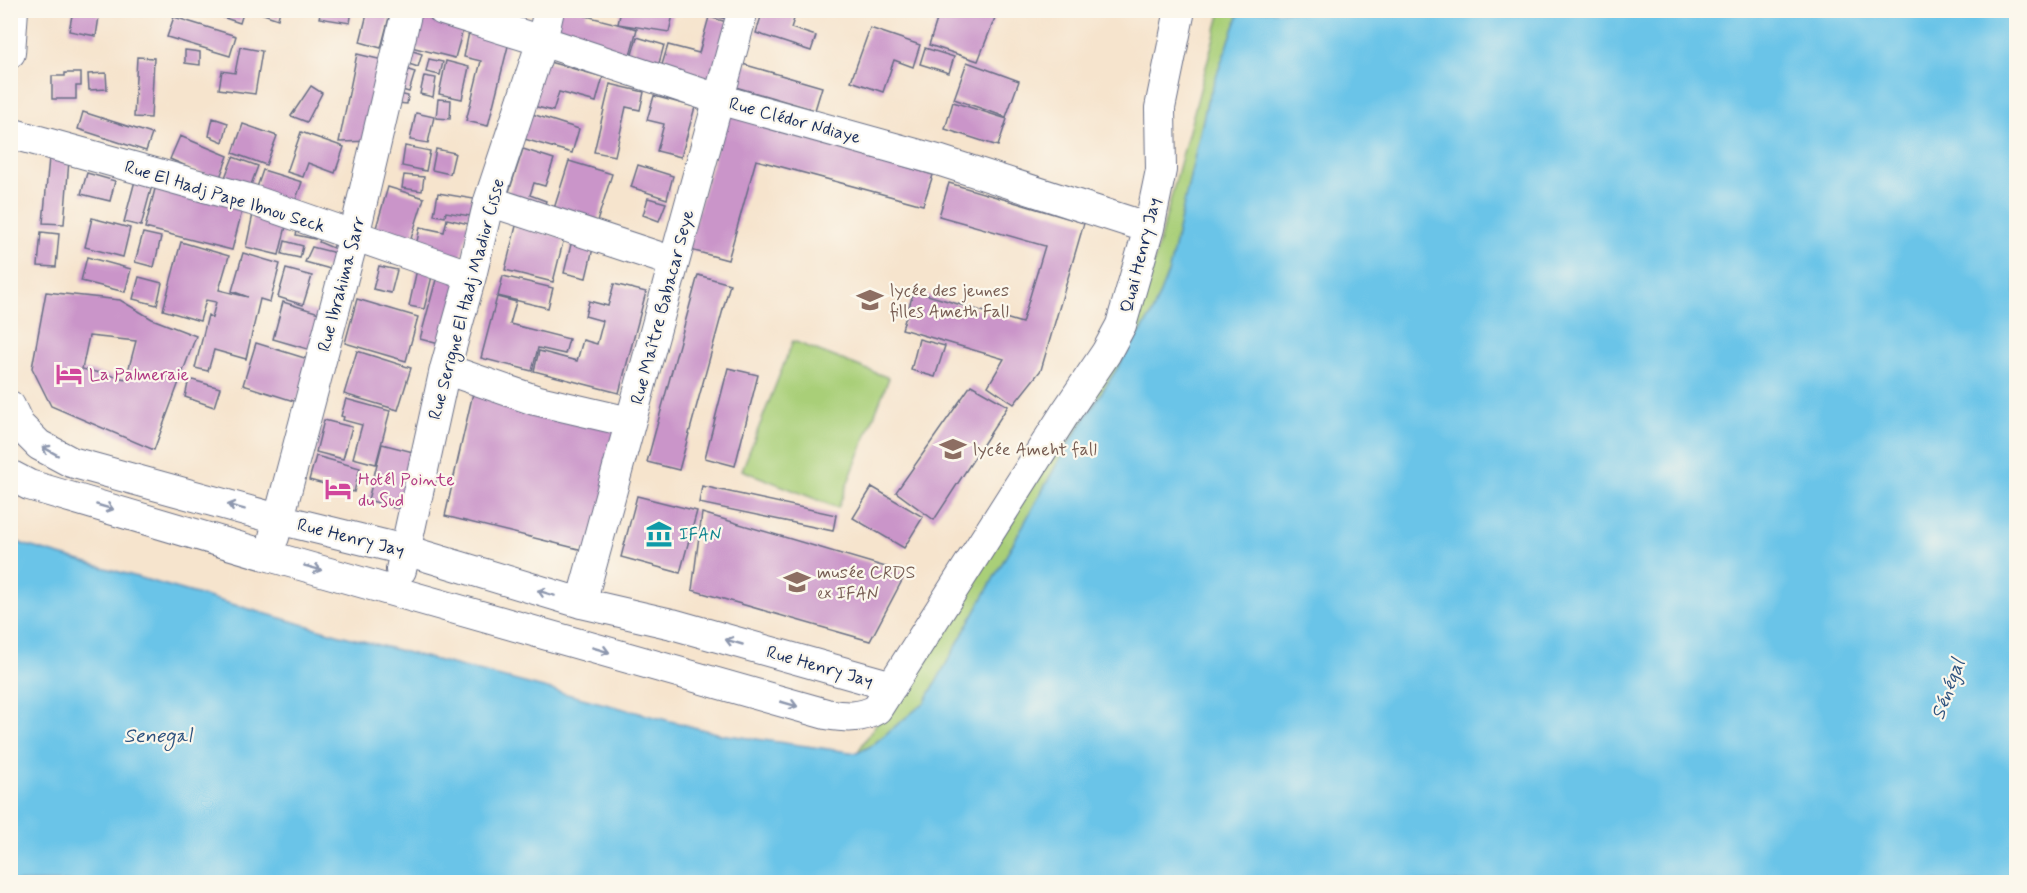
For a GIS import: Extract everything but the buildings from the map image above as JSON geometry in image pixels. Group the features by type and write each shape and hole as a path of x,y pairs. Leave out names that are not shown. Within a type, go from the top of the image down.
{"street":[{"path":"10,53 14,10"},
{"name":"Rue Ibrahima Sarr","path":"269,556 354,236 407,10"},
{"name":"Rue Clédor Ndiaye","path":"442,10 718,99 941,161 1149,228"},
{"name":"Rue Serigne El Hadj Madior Cisse","path":"396,591 445,369 489,201 542,41 549,10"},
{"name":"Rue Maître Babacar Seye","path":"581,603 743,10"},
{"name":"Quai Henry Jay","path":"892,686 1064,415 1106,353 1126,314 1149,228 1161,170 1160,108 1180,10"},
{"name":"Rue El Hadj Pape Ibnou Seck","path":"10,133 252,200 471,276"},
{"path":"489,201 674,262"},
{"path":"445,369 535,400 630,422"},
{"name":"Rue Henry Jay","path":"10,406 19,425 39,445 71,462 278,519 405,550 581,603 672,624 892,686 877,709 869,714 843,717 826,714 269,556 29,485 10,475"}],"green space":[{"path":"1221,11 1240,11 1207,102 1169,270 1151,316 1066,448 925,702 871,746 857,753 1137,325"},
{"path":"793,341 889,378 838,508 742,470"}],"water":[{"path":"1240,11 2016,11 2016,882 11,882 11,539 25,545 340,635 720,734 857,753 871,746 925,702 1066,448 1151,316 1169,270 1207,102"}],"place":[{"name":"lycée des jeunes filles Ameth Fall","path":"870,300"},
{"name":"La Palmeraie","path":"69,374"},
{"name":"lycée Ameht fall","path":"953,449"},
{"name":"Hotél Pointe du Sud","path":"338,489"},
{"name":"IFAN","path":"659,534"},
{"name":"musée CRDS ex IFAN","path":"797,582"}],"water label":[{"name":"Sénégal","path":"1947,689"},
{"name":"Senegal","path":"158,735"}]}
